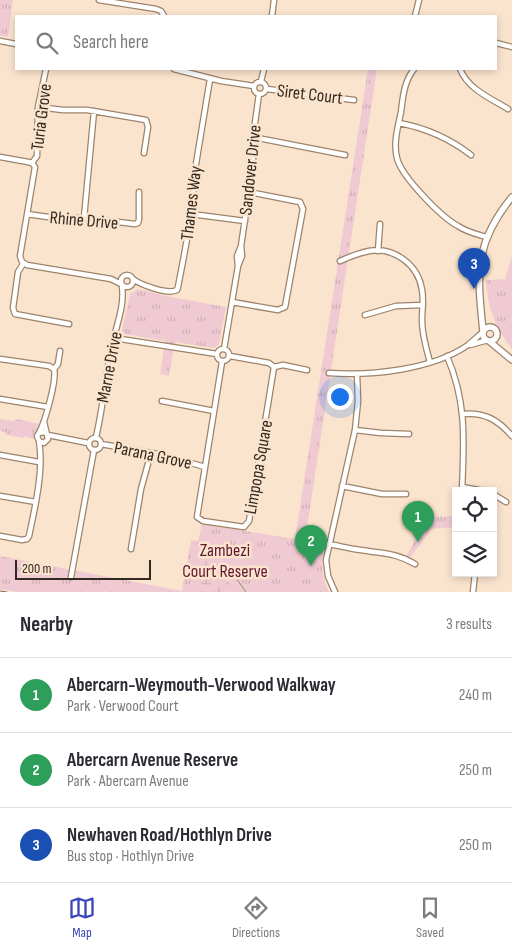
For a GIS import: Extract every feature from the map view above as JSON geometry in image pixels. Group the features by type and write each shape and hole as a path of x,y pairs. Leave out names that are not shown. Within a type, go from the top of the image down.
{"street":[{"path":"99,0 156,9 163,15"},
{"path":"272,15 274,0"},
{"path":"416,15 419,0"},
{"path":"0,41 15,44"},
{"path":"497,43 512,47"},
{"name":"Turia Grove","path":"46,70 38,107 37,154 32,163 34,171 20,258 23,264 18,272 13,308 15,314 69,324"},
{"path":"178,70 210,79 254,86"},
{"path":"261,81 264,70"},
{"path":"413,70 405,85 396,149 396,157 402,172 445,217 485,239"},
{"path":"461,70 466,80 474,88 508,109"},
{"name":"Thames Way","path":"133,279 140,284 171,292 177,290 191,214 195,169 210,79"},
{"path":"254,86 261,81"},
{"path":"254,86 259,94 265,92 267,88 265,83 261,81"},
{"name":"Siret Court","path":"267,88 354,100"},
{"name":"Sandover Drive","path":"224,349 238,266 242,256 241,246 254,156 253,137 259,94"},
{"path":"38,107 62,110 79,109 146,120 148,127 144,152"},
{"path":"84,218 94,111"},
{"path":"399,123 420,127 438,134 452,141 471,155"},
{"path":"253,137 345,155"},
{"path":"0,157 32,163"},
{"name":"Rhine Drive","path":"27,214 135,224 138,223 139,219 139,192"},
{"path":"232,302 278,310 285,307 303,209 300,202 249,192"},
{"path":"512,197 496,218 485,239 478,276 484,337 512,360"},
{"path":"191,214 245,221"},
{"path":"378,251 380,224"},
{"path":"340,261 362,253 378,251 396,255 410,265 417,274 421,285 424,336 430,362"},
{"path":"23,264 111,279 121,285 130,286 133,279 129,275 111,279"},
{"path":"121,285 120,280 122,276"},
{"name":"Thames Way","path":"130,286 140,284"},
{"name":"Marne Drive","path":"96,437 123,296 121,285"},
{"name":"Marne Drive","path":"123,296 130,286"},
{"path":"365,316 396,306 423,305"},
{"path":"482,310 490,326 496,330 496,336 503,351"},
{"path":"329,373 357,374 398,370 430,362 468,345 490,326"},
{"path":"468,345 492,340 496,336"},
{"path":"114,338 217,354"},
{"path":"217,354 224,349 228,351 230,356"},
{"path":"0,536 22,540 27,539 29,536 36,502 40,452 37,436 48,407 55,375 54,369 58,364 60,350"},
{"path":"217,354 218,360 222,362 230,356"},
{"path":"230,356 269,363 274,367 283,365 307,370"},
{"path":"447,356 457,383 463,414 462,487"},
{"path":"0,359 49,366 54,369"},
{"name":"Limpopa Square","path":"222,362 197,513 198,519 241,527 247,525 274,367"},
{"path":"335,592 329,581 326,560 355,430 358,401 357,374"},
{"path":"0,399 48,407"},
{"path":"162,401 214,411"},
{"path":"463,414 487,415 512,436"},
{"path":"40,452 47,441 48,434 44,421"},
{"path":"355,430 409,434"},
{"path":"39,433 44,432 88,443"},
{"path":"38,440 41,442 62,438"},
{"path":"88,443 92,438 100,439 100,448 94,450"},
{"path":"88,443 90,448 94,450"},
{"name":"Parana Grove","path":"101,444 151,453 205,467"},
{"path":"71,577 94,450"},
{"path":"131,549 151,453"},
{"path":"0,455 39,462"},
{"path":"342,486 382,494 406,494"},
{"path":"0,496 36,502"},
{"path":"497,496 506,502"},
{"path":"330,544 393,554 415,564"},
{"path":"473,592 475,577"}],"green space":[{"path":"0,0 13,0 8,37 0,36"},
{"name":"Zambezi Court Reserve","path":"368,70 377,70 305,541 324,545 322,569 329,592 17,592 0,589 0,556 182,591 191,540 198,541 202,524 295,539"},
{"path":"512,256 512,349 501,334 493,317 488,299 486,280 505,279"},
{"path":"138,289 226,307 219,344 214,348 175,342 169,376 160,374 165,341 125,334 122,330 130,294"},
{"path":"0,419 13,421 16,419 40,424 34,434 34,439 25,436 23,438 7,435 5,432 0,431"},
{"path":"410,502 431,517 452,516 452,527 431,529 410,558 406,556 425,523 408,503"},
{"path":"206,551 216,554 225,578 241,592 202,592 200,588 202,575 201,559 202,553"}],"waterway":[{"path":"234,575 246,592"}],"railway":[{"path":"0,591 7,592"}],"place":[{"name":"Newhaven Road/Hothlyn Drive","path":"474,289"},
{"name":"Abercarn-Weymouth-Verwood Walkway","path":"418,542"},
{"name":"Abercarn Avenue Reserve","path":"311,566"}]}
